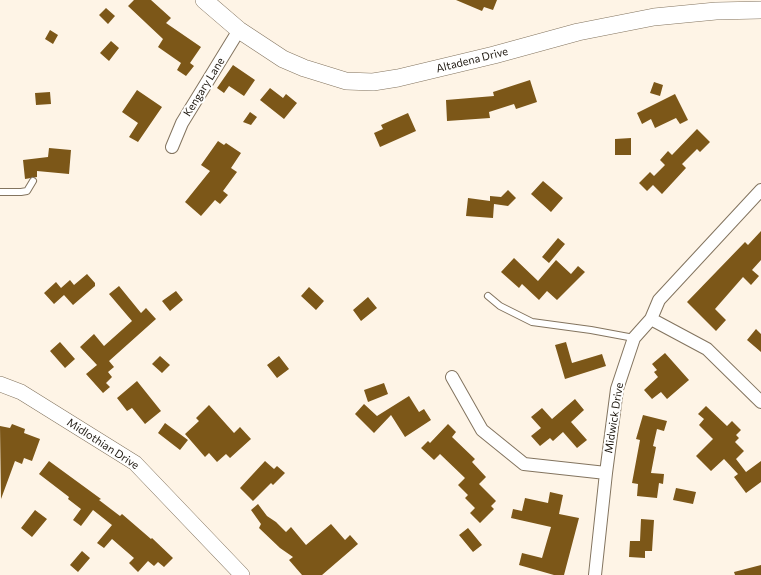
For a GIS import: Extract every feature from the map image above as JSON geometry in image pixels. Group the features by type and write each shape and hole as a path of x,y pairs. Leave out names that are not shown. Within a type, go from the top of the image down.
{"main road":[{"name":"Altadena Drive","path":"204,0 239,30 283,59 304,68 346,81 373,82 398,78 486,57 578,32 654,18 716,11 761,10"}],"street":[{"name":"Kengary Lane","path":"172,147 182,123 239,30"},
{"name":"Midwick Drive","path":"596,575 606,473 617,389 634,338 651,319 659,300 761,190"},
{"path":"651,319 707,349 761,402"},
{"path":"452,377 482,430 524,464 606,473"},
{"name":"Midlothian Drive","path":"0,384 21,392 135,463 242,575"}],"lane":[{"path":"0,192 27,191 33,181"},
{"path":"488,296 500,306 532,322 634,338"}],"building":[{"path":"134,0 151,0 171,18 166,23 201,47 190,63 194,66 186,76 177,70 181,63 158,47 163,39 128,6"},
{"path":"456,0 497,0 493,10 484,7 482,11"},
{"path":"106,8 115,16 108,24 99,15"},
{"path":"50,30 58,35 53,44 45,39"},
{"path":"111,41 119,48 109,61 100,53"},
{"path":"233,65 255,80 244,96 229,86 224,93 217,88"},
{"path":"530,80 537,102 516,109 514,104 489,112 490,118 447,121 446,100 494,96 493,92"},
{"path":"654,82 663,85 660,96 650,93"},
{"path":"270,88 283,98 286,94 297,103 284,119 260,100"},
{"path":"137,90 162,107 138,142 129,137 138,123 122,112"},
{"path":"50,92 51,104 36,105 35,93"},
{"path":"675,94 688,120 680,124 676,118 655,128 651,119 642,124 637,113"},
{"path":"250,112 257,117 251,125 243,122"},
{"path":"408,113 416,131 380,147 374,133 383,129 381,125"},
{"path":"697,129 710,142 700,152 697,149 682,164 686,168 662,194 653,185 647,191 639,183 650,172 654,176 665,165 660,160 668,151 672,155"},
{"path":"631,138 631,155 615,155 615,139"},
{"path":"218,141 224,145 226,143 241,153 231,168 237,172 223,191 228,195 220,204 215,200 201,216 185,202 210,171 201,165"},
{"path":"49,148 71,150 69,174 37,171 37,177 25,179 23,160 48,157"},
{"path":"543,181 563,198 551,212 531,194"},
{"path":"508,190 516,198 508,206 494,204 493,218 466,216 468,198 490,201 490,196 501,197"},
{"path":"761,231 761,260 752,270 759,276 751,285 743,277 715,309 726,320 716,331 687,302 745,242 748,245"},
{"path":"558,238 565,244 549,263 542,257"},
{"path":"514,258 538,281 556,260 571,274 578,266 585,272 557,300 547,291 539,300 522,284 519,288 501,272"},
{"path":"87,274 95,283 95,286 73,305 64,295 54,304 44,293 56,282 61,288 70,280 74,285"},
{"path":"119,286 141,313 146,308 156,319 109,361 114,367 108,372 112,377 106,383 110,387 103,393 86,374 97,365 80,347 94,334 104,346 132,321 109,294"},
{"path":"309,287 324,301 316,310 301,296"},
{"path":"176,291 183,300 170,311 162,301"},
{"path":"368,297 377,308 361,321 353,310"},
{"path":"756,329 761,334 761,352 747,340"},
{"path":"60,342 75,359 65,368 50,351"},
{"path":"566,342 572,363 602,354 606,366 565,379 555,345"},
{"path":"665,353 689,380 667,399 661,392 652,399 644,390 658,377 654,372 657,370 652,364"},
{"path":"160,356 170,365 162,373 152,364"},
{"path":"279,356 289,369 277,378 267,365"},
{"path":"137,381 161,411 145,424 132,408 127,411 117,398"},
{"path":"384,383 388,394 368,402 364,390"},
{"path":"409,396 419,412 424,409 431,420 405,437 391,415 374,433 355,414 364,404 377,416"},
{"path":"575,399 584,410 571,422 587,440 577,448 563,432 553,441 550,438 540,446 531,436 541,428 531,417 542,408 552,419"},
{"path":"209,405 234,433 240,427 251,439 230,458 226,454 217,462 209,453 205,457 185,434 199,421 196,418"},
{"path":"706,406 727,426 732,421 741,430 736,435 739,438 735,442 744,451 736,459 746,472 761,461 761,482 746,493 734,477 738,474 724,459 711,471 696,456 713,439 699,425 704,419 698,414"},
{"path":"643,415 667,421 664,431 657,429 653,446 656,447 651,473 664,474 663,484 659,483 657,498 637,496 638,484 632,483 640,440 636,439"},
{"path":"165,423 188,440 180,450 158,433"},
{"path":"12,424 25,429 24,433 40,439 32,461 24,458 22,464 15,461 1,499 0,426 10,428"},
{"path":"448,424 456,432 452,437 475,459 472,462 486,477 479,484 496,501 491,506 494,509 480,523 470,513 475,508 465,498 468,495 458,485 465,478 440,454 434,460 421,448 428,441 430,443"},
{"path":"49,461 101,499 99,500 120,516 122,514 151,539 152,538 173,558 164,567 158,562 154,566 148,561 138,572 129,563 134,558 112,539 104,548 97,543 112,525 93,510 81,526 73,520 81,509 68,499 69,497 39,474"},
{"path":"265,461 274,469 277,466 285,473 273,485 271,483 253,501 240,488"},
{"path":"676,488 696,492 693,504 673,500"},
{"path":"550,492 563,495 559,514 579,518 564,575 554,575 519,565 522,553 542,558 551,527 511,518 513,509 522,511 525,498 548,503"},
{"path":"258,504 267,516 276,522 286,532 291,527 306,545 331,524 345,540 350,535 358,544 322,575 302,575 289,560 293,557 280,548 259,528 261,524 251,510"},
{"path":"35,510 47,519 32,537 21,528"},
{"path":"641,519 654,520 652,551 645,551 645,558 629,557 630,541 640,541"},
{"path":"468,528 482,545 473,552 459,535"},
{"path":"82,551 90,558 78,572 70,565"},
{"path":"761,565 761,575 735,575 734,572"}]}
